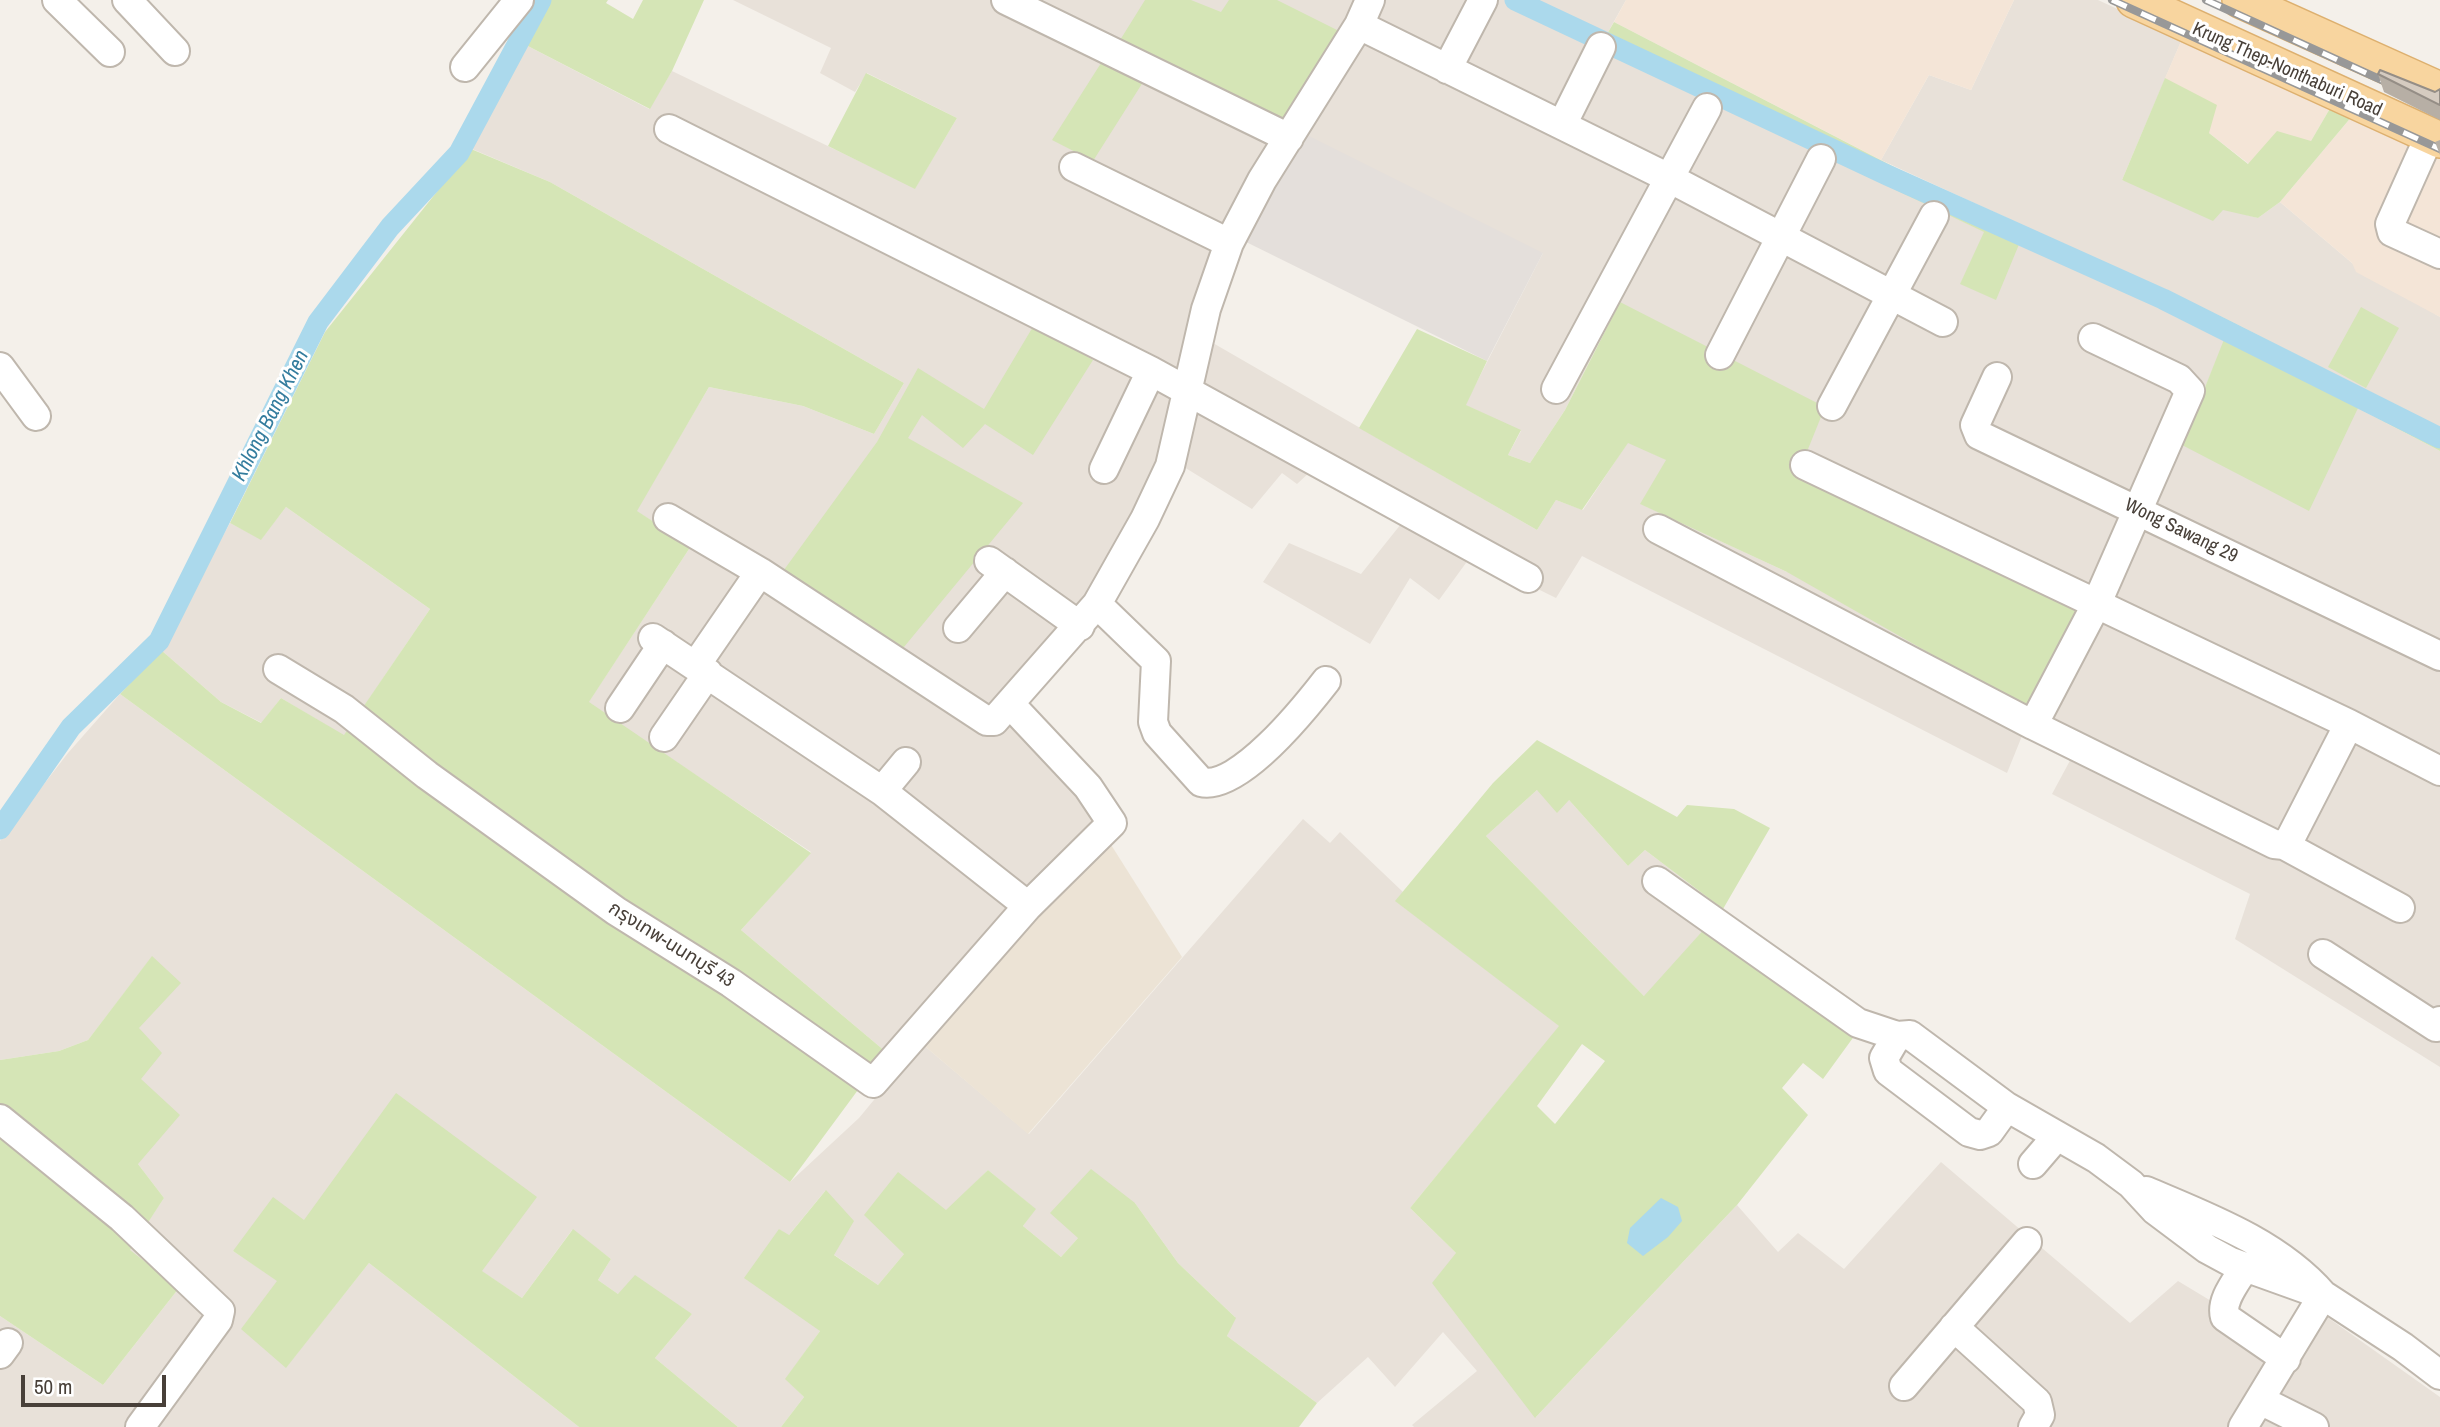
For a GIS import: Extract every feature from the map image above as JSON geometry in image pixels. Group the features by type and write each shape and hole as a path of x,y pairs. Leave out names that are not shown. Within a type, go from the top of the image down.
{"main road":[{"name":"Krung Thep-Nonthaburi Road","path":"2134,0 2196,13 2435,138"},
{"path":"2240,0 2440,90"}],"street":[{"path":"57,0 110,51"},
{"path":"127,0 176,51"},
{"path":"465,67 519,0"},
{"path":"1006,0 1289,138"},
{"path":"1447,69 1483,0"},
{"path":"668,518 760,572 987,721 994,721 1089,615 1170,466 1206,309 1229,243 1262,180 1365,13 1447,69 1669,178 1943,321"},
{"path":"1562,125 1601,47"},
{"path":"1556,389 1707,108"},
{"path":"669,129 1151,371 1528,578"},
{"path":"2435,138 2390,223 2392,232 2440,254"},
{"path":"1720,355 1821,159"},
{"path":"1074,167 1229,243"},
{"path":"1832,406 1934,216"},
{"path":"2033,724 2096,605 2187,402 2190,387 2179,379 2093,338"},
{"path":"0,367 36,416"},
{"path":"1104,469 1151,371"},
{"name":"Wong Sawang 29","path":"1997,377 1975,425 1979,435 2440,656"},
{"path":"1805,465 2349,724 2440,771"},
{"path":"1658,529 2033,724 2274,844 2284,845 2400,908"},
{"path":"958,628 997,566 1089,615 1156,662 1153,722 1157,733 1201,782 1217,783 1230,776 1276,740 1326,681"},
{"path":"664,737 760,572"},
{"path":"620,708 658,641 882,791 1028,906 1112,824 1088,787 1010,704"},
{"name":"กรุงเทพ-นนทบุรี 43","path":"278,669 344,709 427,775 617,911 731,983 873,1083 1028,906"},
{"path":"2284,845 2349,724"},
{"path":"882,791 906,762"},
{"path":"1657,881 1858,1023 1897,1036 1910,1035 2007,1107 2096,1158 2131,1184 2155,1210 2189,1236 2245,1267 2323,1295"},
{"path":"2323,954 2436,1027 2440,1021"},
{"path":"1897,1036 1884,1058 1888,1070 1969,1132 1980,1135 1989,1132 2007,1107"},
{"path":"0,1119 122,1218 220,1311 215,1325 140,1427"},
{"path":"2033,1164 2057,1136"},
{"path":"2131,1184 2203,1214 2250,1240 2299,1271 2323,1295 2440,1375"},
{"path":"1903,1386 2027,1242"},
{"path":"2245,1267 2222,1309 2225,1317 2286,1359"},
{"path":"2243,1427 2323,1295"},
{"path":"1954,1327 2037,1402 2040,1415 2033,1427"},
{"path":"2260,1400 2314,1427"}],"shaded area":[{"path":"733,0 1626,0 1607,34 1612,55 1985,232 1961,283 2020,242 2226,337 2182,444 2358,408 2440,451 2440,1067 2235,939 2250,894 2052,794 2073,755 2024,731 2007,773 1582,556 1556,598 1471,556 1439,600 1410,578 1370,644 1263,582 1289,543 1361,574 1401,524 1312,470 1297,484 1282,473 1252,509 1184,467 1160,523 1090,630 1022,706 1116,814 886,1052 741,930 811,852 588,703 691,546 636,511 709,387 803,406 874,434 904,383 550,182 472,149 522,43 649,109 672,71 915,188 957,118 867,73 855,92 820,73 831,48","holes":["1240,239 1543,253 1465,405 1521,431 1508,455 1530,463 1565,410 1620,302 1844,491 1787,572 1641,504 1667,460 1628,442 1583,510 1556,500 1537,530 1206,339"]},
{"path":"1626,0 2014,0 1971,90 1929,75 1881,160 1614,22"},
{"path":"2014,0 2098,0 2182,39 2122,180 2258,218 2280,202 2352,263 2440,317 2440,428 2224,318 1881,160 1929,75 1971,90"},
{"path":"2182,39 2336,98 2311,141 2249,164 2209,133 2165,78"},
{"path":"2359,108 2440,145 2440,317 2356,272 2352,263 2280,202"},
{"path":"1307,135 1543,253 1487,361 1240,239"},
{"path":"286,507 430,609 344,736 281,698 262,723 221,702 161,650 230,523 261,539"},
{"path":"120,694 790,1182 859,1118 921,1043 1029,1134 1303,819 1330,843 1340,832 1403,892 1396,901 1560,1026 1410,1208 1456,1253 1536,1417 1737,1205 1778,1252 1798,1233 1844,1269 1941,1162 2130,1323 2178,1281 2304,1357 2327,1317 2440,1397 2440,1427 1414,1427 1412,1425 1477,1371 1443,1332 1395,1387 1368,1357 1317,1403 1227,1336 1235,1317 1178,1263 1135,1203 1078,1238 1061,1257 1023,1226 1035,1209 988,1170 904,1254 878,1285 833,1254 825,1191 788,1236 779,1229 820,1331 786,1379 804,1397 781,1427 738,1427 655,1358 692,1314 618,1294 598,1280 611,1259 572,1230 522,1298 481,1271 303,1221 233,1251 277,1280 286,1367 369,1263 579,1427 0,1427 0,1316 103,1385 179,1288 129,1250 164,1198 138,1164 141,1079 139,1028 152,957 88,1040 59,1051 0,1060 0,841 68,753"},
{"path":"1537,790 1569,800 1628,866 1645,850 1723,909 1645,997 1486,836"},
{"path":"1108,840 1182,957 1028,1134 921,1043"}],"green space":[{"path":"547,0 608,0 606,3 633,19 643,0 704,0 672,71 650,109 522,43"},
{"path":"1145,0 1191,0 1221,12 1229,0 1277,0 1343,33 1317,79 1281,121 1210,84 1202,89 1117,45"},
{"path":"1614,22 1898,169 2224,318 2440,428 2440,451 2358,408 2309,511 2182,445 2225,337 2020,242 1996,300 1960,284 1984,232 1612,55 1607,34"},
{"path":"1103,60 1145,79 1093,161 1052,140"},
{"path":"866,73 957,118 915,189 828,146"},
{"path":"2165,78 2217,105 2209,133 2248,164 2277,131 2311,141 2332,105 2353,115 2280,202 2258,218 2223,210 2213,221 2122,180"},
{"path":"471,149 550,182 904,383 874,434 803,406 709,387 637,511 691,546 589,702 811,853 741,930 886,1052 790,1182 120,694 161,650 221,702 261,723 281,698 344,735 430,609 286,507 261,540 230,523 325,332"},
{"path":"1620,302 1825,407 1800,469 2077,608 2033,703 2019,704 1787,572 1640,504 1666,460 1628,443 1582,510 1556,500 1537,530 1359,428 1417,329 1487,361 1466,405 1521,430 1508,455 1530,463 1565,410"},
{"path":"2361,307 2399,328 2366,388 2328,367"},
{"path":"1034,325 1093,360 1033,455 985,424 963,448 922,415 908,438 1023,503 899,653 781,574 877,442 918,368 984,409"},
{"path":"1537,740 1677,817 1687,805 1734,809 1770,828 1723,909 1645,850 1628,866 1569,800 1557,813 1537,790 1486,836 1644,996 1707,926 1855,1035 1823,1079 1803,1063 1782,1088 1808,1115 1737,1205 1535,1418 1432,1283 1456,1253 1410,1208 1559,1026 1395,901 1493,783","holes":["1582,1044 1605,1061 1555,1124 1537,1106"]},
{"path":"152,956 181,983 139,1028 162,1053 141,1079 180,1115 138,1164 164,1198 130,1250 179,1288 103,1385 0,1316 0,1060 59,1051 88,1040"},
{"path":"396,1093 537,1197 482,1271 522,1298 573,1229 611,1259 598,1280 618,1294 635,1275 692,1314 655,1358 738,1427 579,1427 369,1263 286,1368 241,1329 277,1281 233,1251 273,1197 304,1220"},
{"path":"1091,1169 1135,1203 1178,1263 1236,1318 1227,1336 1317,1403 1299,1427 781,1427 804,1397 785,1379 820,1331 744,1278 779,1229 789,1235 826,1190 854,1221 834,1255 878,1285 904,1254 864,1215 898,1172 946,1210 988,1170 1036,1209 1023,1226 1061,1257 1078,1238 1050,1213"}],"water":[{"path":"1661,1198 1678,1207 1682,1221 1668,1237 1643,1256 1627,1243 1630,1228"}],"building":[{"path":"2380,70 2435,92 2440,89 2440,105 2378,74"}],"waterway":[{"name":"Khlong Bang Khen","path":"0,829 71,727 159,641 318,322 390,227 459,153 541,0"},
{"path":"1515,0 1887,175 2163,299 2440,438"}],"railway":[{"path":"2112,0 2440,149"},
{"path":"2206,0 2397,87"}]}
